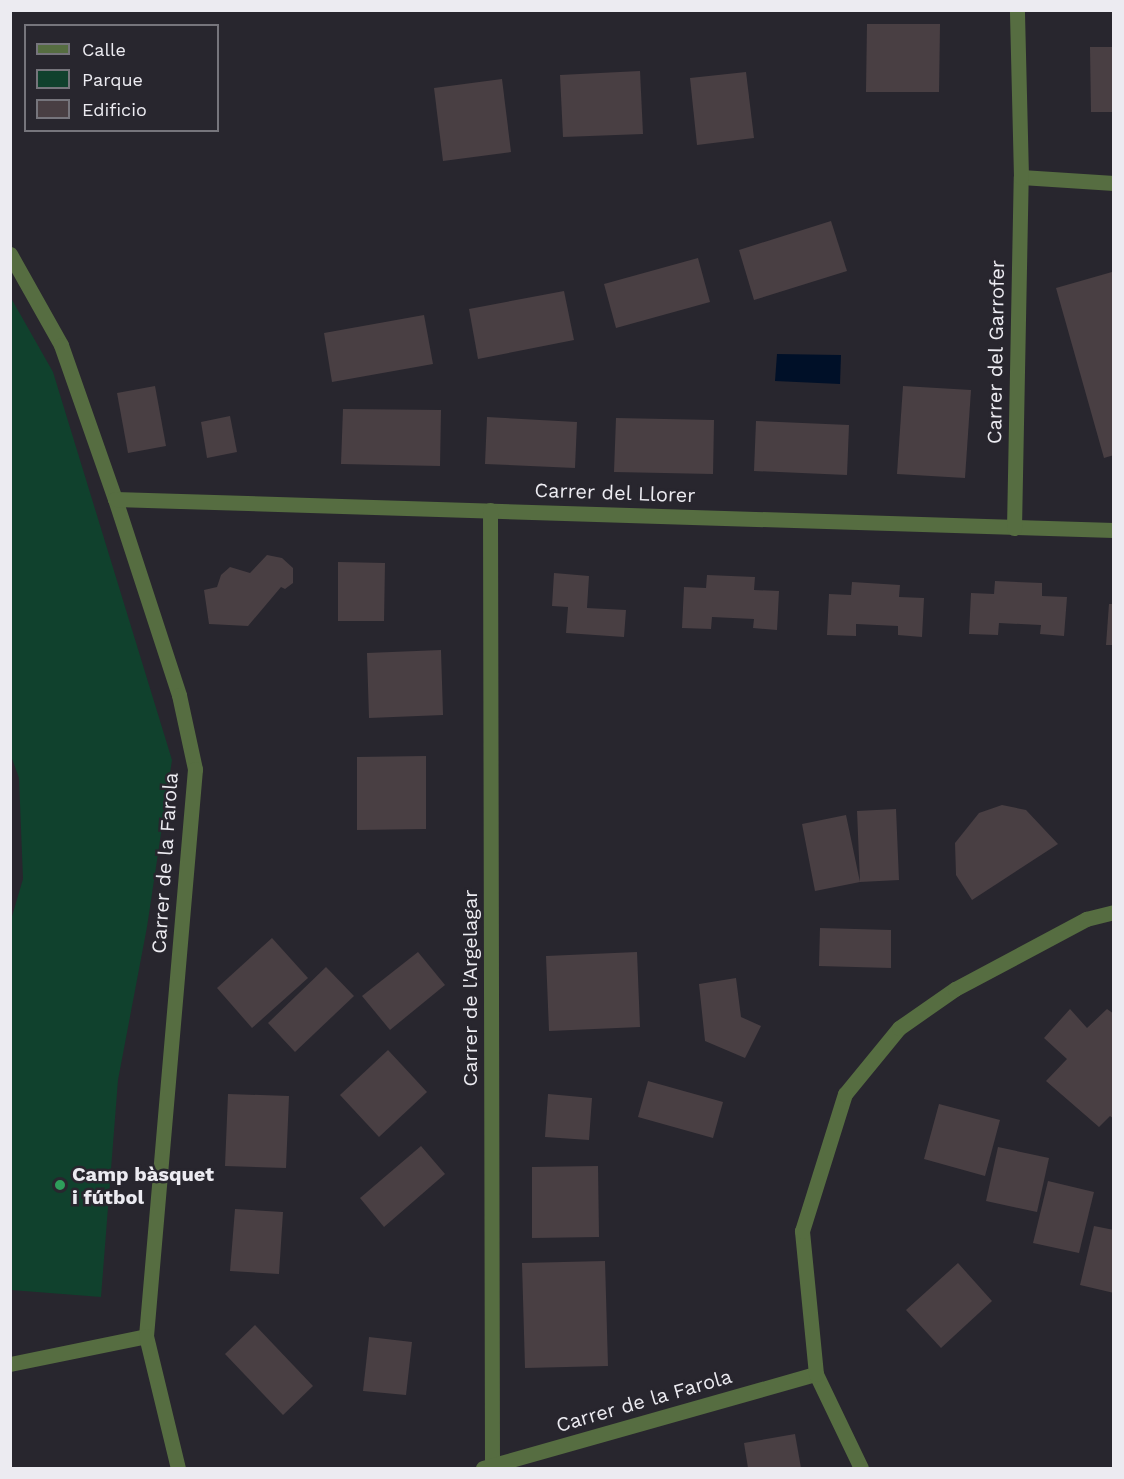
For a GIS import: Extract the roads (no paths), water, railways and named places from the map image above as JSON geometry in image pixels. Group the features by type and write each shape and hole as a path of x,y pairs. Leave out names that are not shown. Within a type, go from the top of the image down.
{"street":[{"name":"Carrer del Garrofer","path":"1014,528 1021,177 1017,10"},
{"path":"1021,177 1113,183"},
{"name":"Carrer de la Farola","path":"10,254 62,345 179,695 195,769 146,1336 178,1468"},
{"name":"Carrer del Llorer","path":"115,499 1113,530"},
{"name":"Carrer de l'Argelagar","path":"487,1467 490,510"},
{"path":"861,1468 816,1374 802,1231 845,1094 899,1028 955,989 1086,919 1113,912"},
{"path":"10,1364 146,1336"},
{"name":"Carrer de la Farola","path":"487,1467 816,1374"}],"water":[{"path":"777,354 841,355 840,384 775,381"}],"place":[{"name":"Camp bàsquet i fútbol","path":"60,1185"}]}
